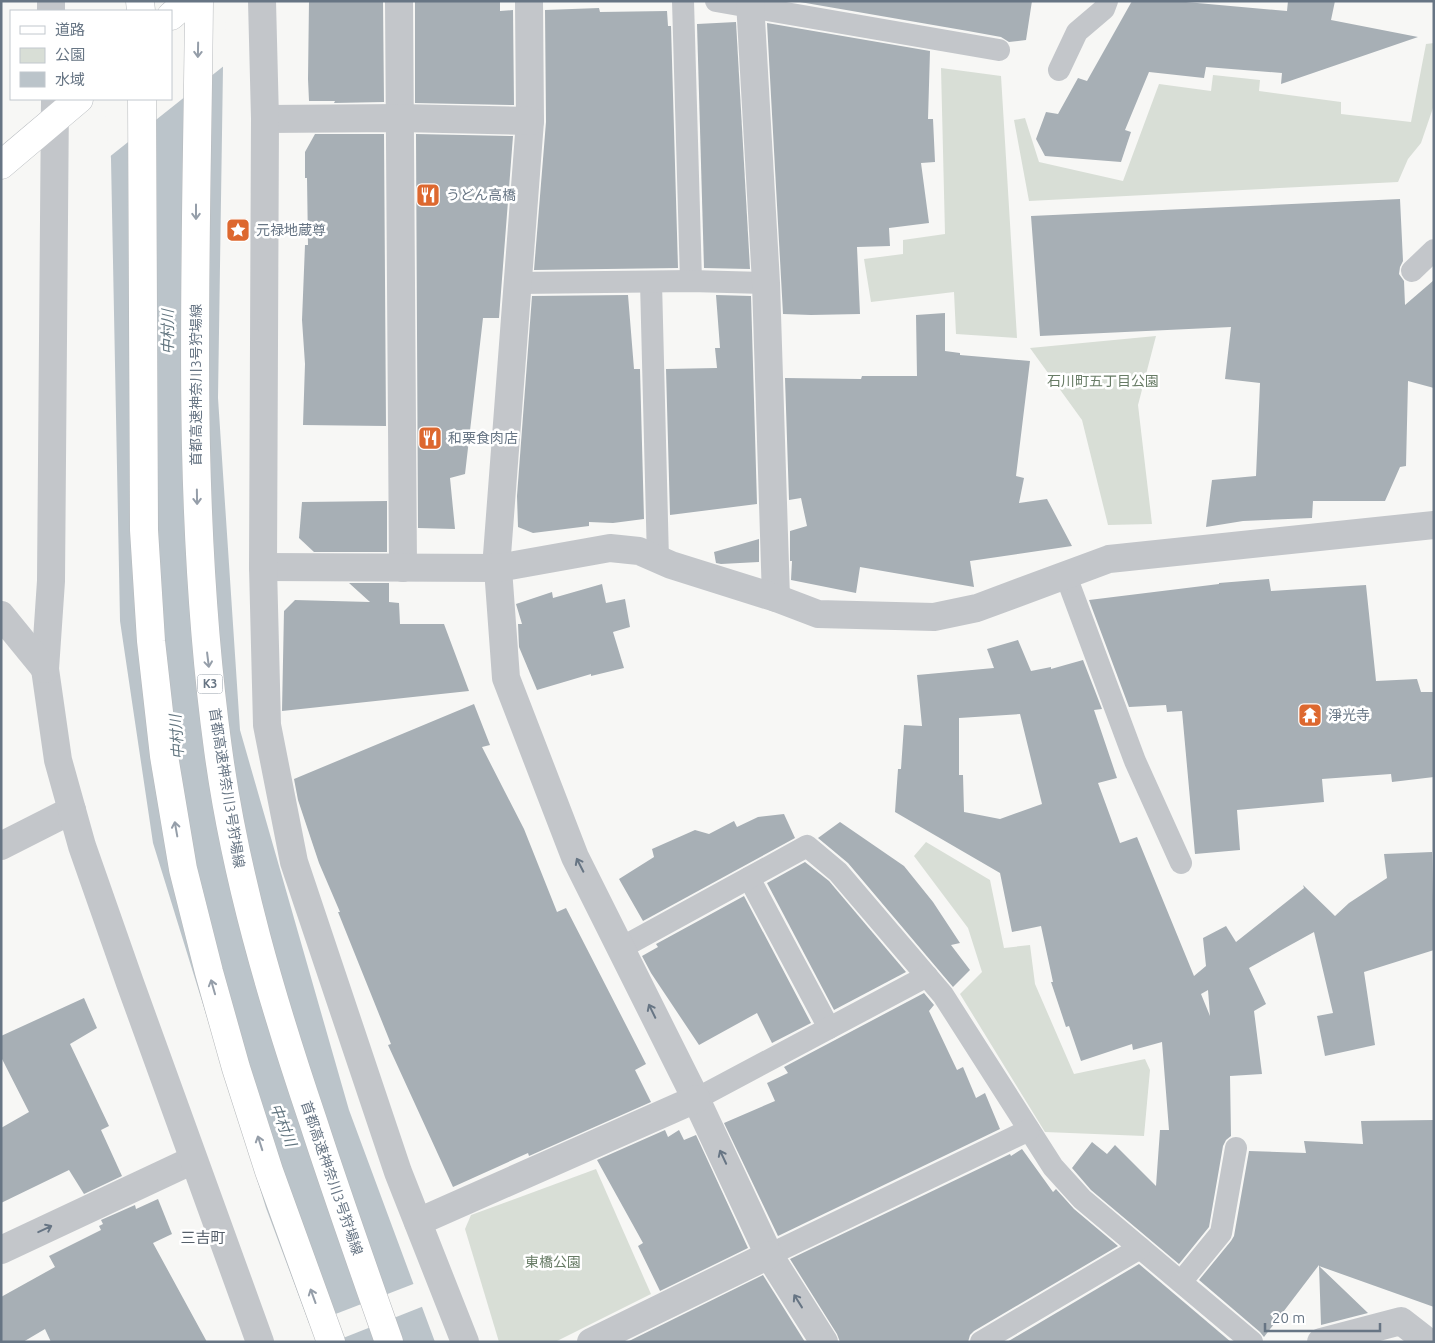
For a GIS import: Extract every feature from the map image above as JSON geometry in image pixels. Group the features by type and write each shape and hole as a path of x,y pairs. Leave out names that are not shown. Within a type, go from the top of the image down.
{"main road":[{"path":"172,15 188,1"},
{"name":"首都高速神奈川3号狩場線","path":"199,1 196,381 198,516 204,633 218,751 238,859 262,959 352,1240 389,1342"},
{"path":"1,165 56,109 77,100"},
{"path":"142,100 144,530 151,641 164,756 183,869 236,1068 269,1172 331,1342"}],"street":[{"path":"262,1 266,119 262,567 267,726 294,862 394,1162 465,1342"},
{"path":"399,1 403,568"},
{"path":"529,1 530,121 497,555 506,678 575,857 696,1099 769,1256 824,1342"},
{"path":"750,4 766,283 776,598"},
{"path":"56,109 51,581 45,669 58,760 82,846 193,1160 260,1342"},
{"path":"266,119 400,118 530,121"},
{"path":"262,567 498,568 610,548 640,551 671,565 776,598 818,614 934,617 977,608 1109,559 1434,524"},
{"path":"1,614 45,669"},
{"path":"1,846 72,810"},
{"path":"418,1222 696,1099"},
{"path":"1,1250 193,1160"},
{"path":"590,1342 769,1256"},
{"path":"1321,1342 1401,1321 1429,1342 1434,1339"}],"lane":[{"path":"684,1 691,281"},
{"path":"716,1 750,4 999,50"},
{"path":"1059,70 1077,32 1104,9 1107,1"},
{"path":"1412,271 1434,250"},
{"path":"519,283 691,281 766,283"},
{"path":"651,282 658,560"},
{"path":"1066,576 1135,761 1182,863"},
{"path":"621,948 807,846 838,872 944,995 1053,1167 1076,1193 1252,1342"},
{"path":"749,878 830,1028"},
{"path":"696,1099 927,976"},
{"path":"769,1256 1030,1130"},
{"path":"1181,1282 1221,1233 1236,1148"},
{"path":"981,1342 1140,1248"}],"green space":[{"path":"1434,43 1434,105 1421,143 1408,159 1398,182 1029,201 1014,120 1025,118 1039,162 1123,181 1159,84 1211,91 1213,75 1260,80 1259,91 1341,102 1341,114 1411,122 1426,44"},
{"path":"941,68 1001,76 1017,338 956,334 954,292 871,302 864,259 903,254 903,240 945,234"},
{"name":"石川町五丁目公園","path":"1156,336 1138,405 1152,524 1108,525 1082,420 1030,348"},
{"path":"926,842 990,880 1004,948 1030,945 1035,984 1074,1074 1145,1059 1150,1070 1144,1136 1045,1132 960,994 982,972 968,928 914,856"},
{"name":"東橋公園","path":"596,1169 651,1294 555,1342 499,1342 465,1229 471,1215"}],"water":[{"name":"中村川","path":"224,1 218,398 240,730 349,1110 435,1342 316,1342 266,1208 153,843 120,621 111,159 107,100 172,100"}],"pier":[{"path":"99,1 226,1 225,65 108,158 105,100 172,100 172,10 100,10"},
{"path":"416,1283 424,1306 333,1342 314,1342 307,1325"}],"building":[{"path":"309,1 383,1 384,102 334,103 335,101 309,101"},
{"path":"415,1 500,1 500,11 513,10 514,105 415,103"},
{"path":"794,1 1032,1 1026,40 1009,42 1001,37"},
{"path":"1132,1 1175,1 1287,11 1288,1 1335,1 1331,20 1418,37 1281,84 1282,73 1206,67 1204,78 1149,72 1125,130 1131,132 1121,162 1045,156 1036,139 1046,112 1058,114 1078,78 1087,81"},
{"path":"599,8 600,12 667,11 668,26 671,26 678,268 534,270 546,122 545,10"},
{"path":"736,22 750,269 704,268 697,24"},
{"path":"767,23 930,51 928,119 933,119 935,162 921,163 929,223 889,228 890,246 857,247 860,314 783,314"},
{"path":"315,134 384,134 386,426 303,425 305,364 302,320 305,245 308,245 305,152"},
{"path":"416,134 513,136 499,318 483,318 465,474 450,478 455,529 418,528"},
{"path":"1400,199 1403,261 1399,274 1404,281 1405,305 1434,280 1434,388 1408,381 1406,466 1400,467 1385,501 1313,501 1312,518 1243,521 1206,527 1212,480 1256,476 1260,383 1225,379 1231,327 1040,336 1031,216"},
{"path":"628,295 634,369 640,369 644,519 613,523 589,522 589,526 533,533 518,527 517,496 532,296"},
{"path":"716,295 751,296 757,504 670,515 666,369 717,368 715,348 720,348"},
{"path":"945,313 945,351 960,353 960,355 1030,361 1016,476 1024,478 1019,503 1047,499 1072,546 970,561 974,587 860,567 856,593 791,580 790,531 807,526 801,498 789,500 785,378 861,379 862,376 917,376 916,315"},
{"path":"387,501 387,552 314,552 299,538 302,502"},
{"path":"759,539 759,562 716,563 714,552"},
{"name":"淨光寺","path":"1269,579 1271,591 1366,585 1376,681 1417,679 1421,692 1434,692 1434,777 1392,782 1391,774 1322,779 1324,802 1237,810 1240,850 1195,854 1182,711 1167,712 1166,705 1129,707 1089,600 1219,583"},
{"path":"349,583 389,583 389,602 399,603 400,624 444,624 469,691 282,711 284,611 295,600 370,602"},
{"path":"602,584 606,603 625,599 630,627 613,632 624,668 591,676 591,674 537,690 519,647 518,624 522,624 516,604 552,592 553,598"},
{"path":"1018,640 1031,671 1051,667 1051,669 1083,660 1102,709 1094,710 1117,778 1098,783 1120,843 1137,837 1194,976 1206,966 1203,938 1226,926 1236,942 1304,888 1303,885 1335,916 1349,903 1387,878 1384,854 1432,852 1434,950 1364,972 1375,1045 1325,1056 1317,1016 1333,1013 1314,932 1249,968 1266,1004 1254,1011 1262,1074 1230,1076 1231,1136 1223,1146 1209,1227 1179,1264 1091,1190 1072,1168 1092,1142 1107,1154 1115,1145 1156,1186 1160,1130 1169,1130 1162,1042 1133,1050 1132,1044 1081,1061 1069,1026 1066,1027 1051,982 1053,982 1041,926 1012,932 1000,873 895,812 898,769 901,769 904,725 922,726 917,675 994,668 987,649","holes":["1020,714 1042,804 1000,819 964,812 963,775 959,775 959,718","1208,990 1210,1016 1201,994"]},
{"path":"474,704 490,745 482,747 524,829 557,912 566,908 646,1064 635,1070 651,1102 529,1156 528,1153 453,1187 388,1045 391,1044 319,863 298,800 294,779"},
{"path":"784,814 795,838 643,921 619,879 654,857 652,849 695,830 709,834 734,821 737,827 758,817"},
{"path":"840,822 904,866 933,902 960,943 951,945 970,970 953,987 848,863 818,838"},
{"path":"805,862 829,881 906,972 834,1010 767,883"},
{"path":"744,896 811,1023 772,1043 757,1013 699,1045 651,973 642,956 658,947 656,944"},
{"path":"924,993 934,1005 929,1011 957,1070 963,1067 976,1098 985,1093 1000,1129 778,1236 724,1123 775,1101 767,1083 788,1073 784,1067"},
{"path":"84,998 97,1028 70,1044 109,1126 101,1130 122,1176 84,1194 69,1170 1,1203 1,1128 29,1112 1,1057 1,1036"},
{"path":"1434,1120 1434,1307 1319,1266 1264,1337 1199,1280 1234,1236 1249,1151 1306,1153 1304,1141 1363,1144 1361,1121"},
{"path":"665,1130 668,1137 679,1130 684,1140 696,1135 748,1248 660,1291 638,1246 643,1243 597,1160"},
{"path":"1022,1149 1053,1192 1056,1189 1074,1209 1118,1246 974,1331 970,1335 968,1342 840,1342 837,1334 790,1259 1010,1154 1011,1156"},
{"path":"158,1199 172,1234 153,1243 207,1342 51,1342 45,1329 23,1342 1,1342 1,1297 55,1267 49,1256 101,1230 99,1226 103,1224 101,1220 135,1205 136,1209"},
{"path":"1139,1264 1231,1342 1007,1342"},
{"path":"1319,1266 1368,1313 1321,1325"},
{"path":"763,1275 805,1342 627,1342"}],"place":[{"name":"うどん高橋","path":"428,195"},
{"name":"元禄地蔵尊","path":"238,230"},
{"name":"和栗食肉店","path":"430,438"},
{"name":"淨光寺","path":"1310,715"}],"district":[{"name":"三吉町","path":"203,1238"}]}
